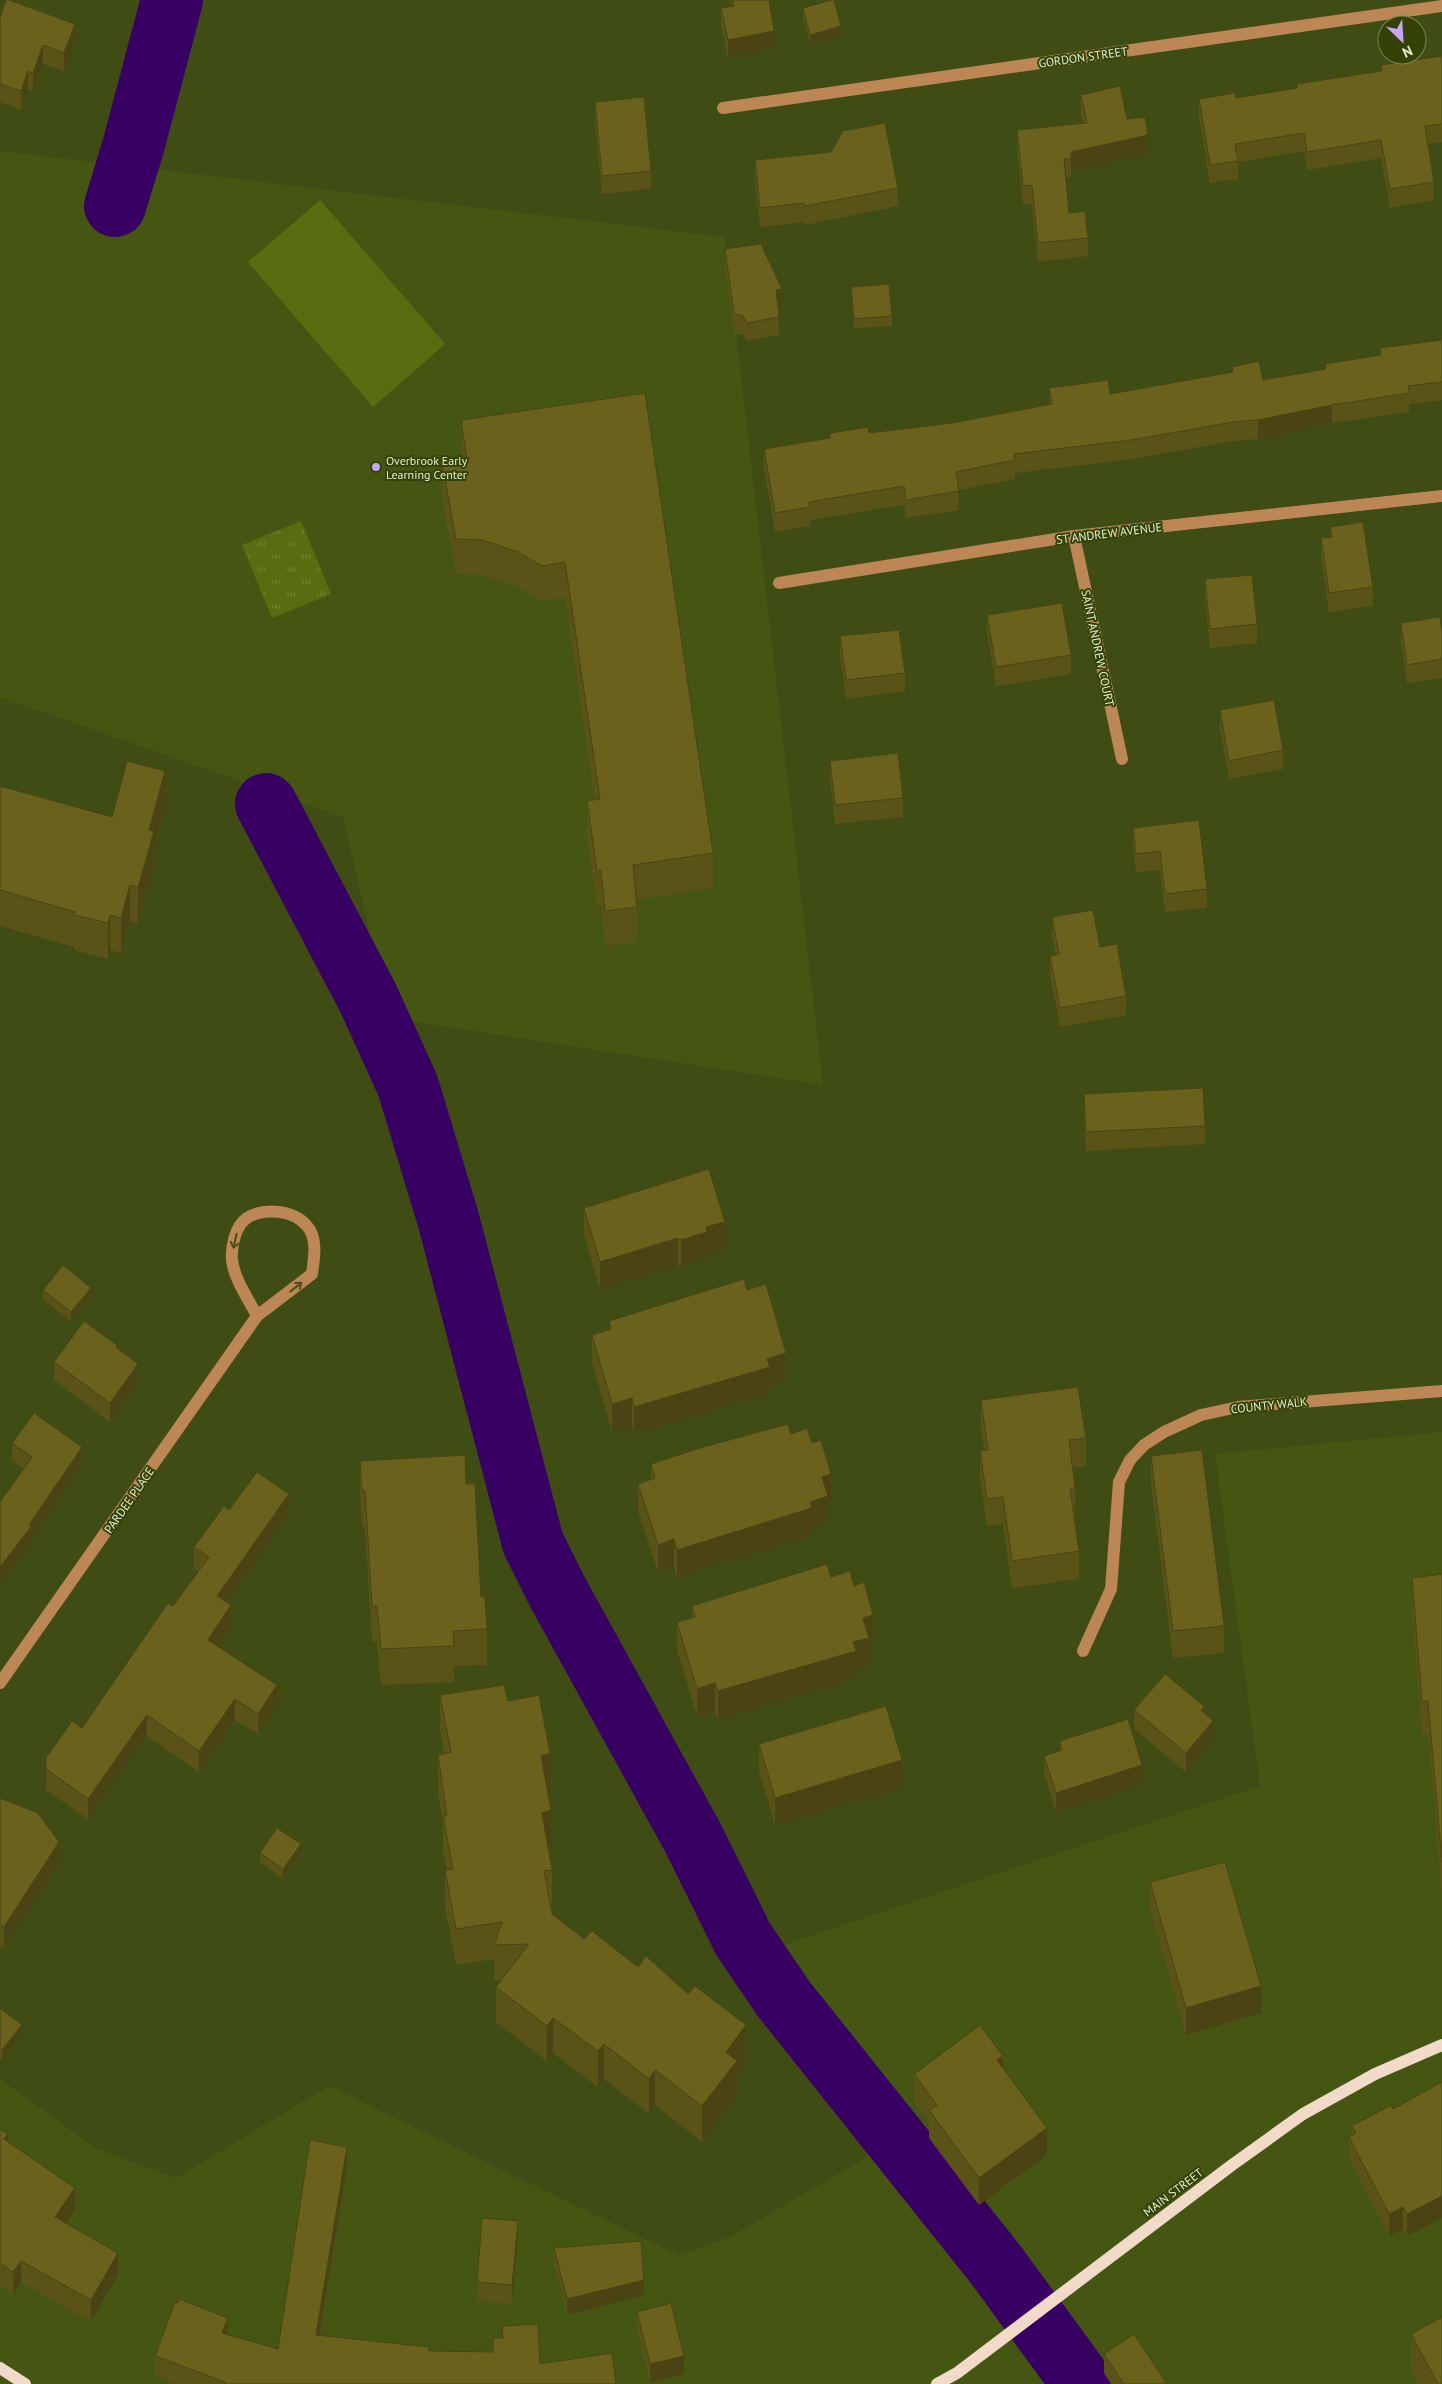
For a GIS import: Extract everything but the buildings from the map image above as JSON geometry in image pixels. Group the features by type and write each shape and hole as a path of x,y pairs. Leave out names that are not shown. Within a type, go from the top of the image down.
{"main road":[{"name":"MAIN STREET","path":"937,2384 957,2373 1302,2114 1375,2074 1442,2045"},
{"path":"0,2368 25,2384"}],"street":[{"name":"GORDON STREET","path":"723,108 1442,6"},
{"name":"ST ANDREW AVENUE","path":"778,583 1074,536 1442,496"},
{"name":"SAINT ANDREW COURT","path":"1074,536 1122,759"},
{"name":"PARDEE PLACE","path":"0,1684 257,1316 312,1274 315,1247 308,1226 290,1214 269,1212 246,1219 233,1238 232,1261 242,1287 257,1316"},
{"name":"COUNTY WALK","path":"1083,1652 1111,1588 1120,1482 1130,1460 1144,1445 1164,1432 1201,1415 1238,1407 1442,1391"}],"shaded area":[{"name":"Overbrook Early Learning Center","path":"0,151 725,237 823,1085 403,1020 375,955 343,817 0,697"},
{"path":"1442,1432 1442,2384 0,2384 0,2079 97,2149 176,2178 329,2086 680,2256 732,2236 918,2127 768,1950 1260,1786 1215,1454"}],"green space":[{"path":"320,200 445,344 373,407 248,262"},
{"path":"301,521 331,594 272,618 242,545"}],"waterway":[{"path":"115,206 133,147 172,0"},
{"path":"266,804 368,998 408,1086 449,1222 533,1543 558,1593 693,1838 743,1939 783,1998 996,2265 1083,2384"}],"place":[{"name":"Overbrook Early Learning Center","path":"376,467"}]}
